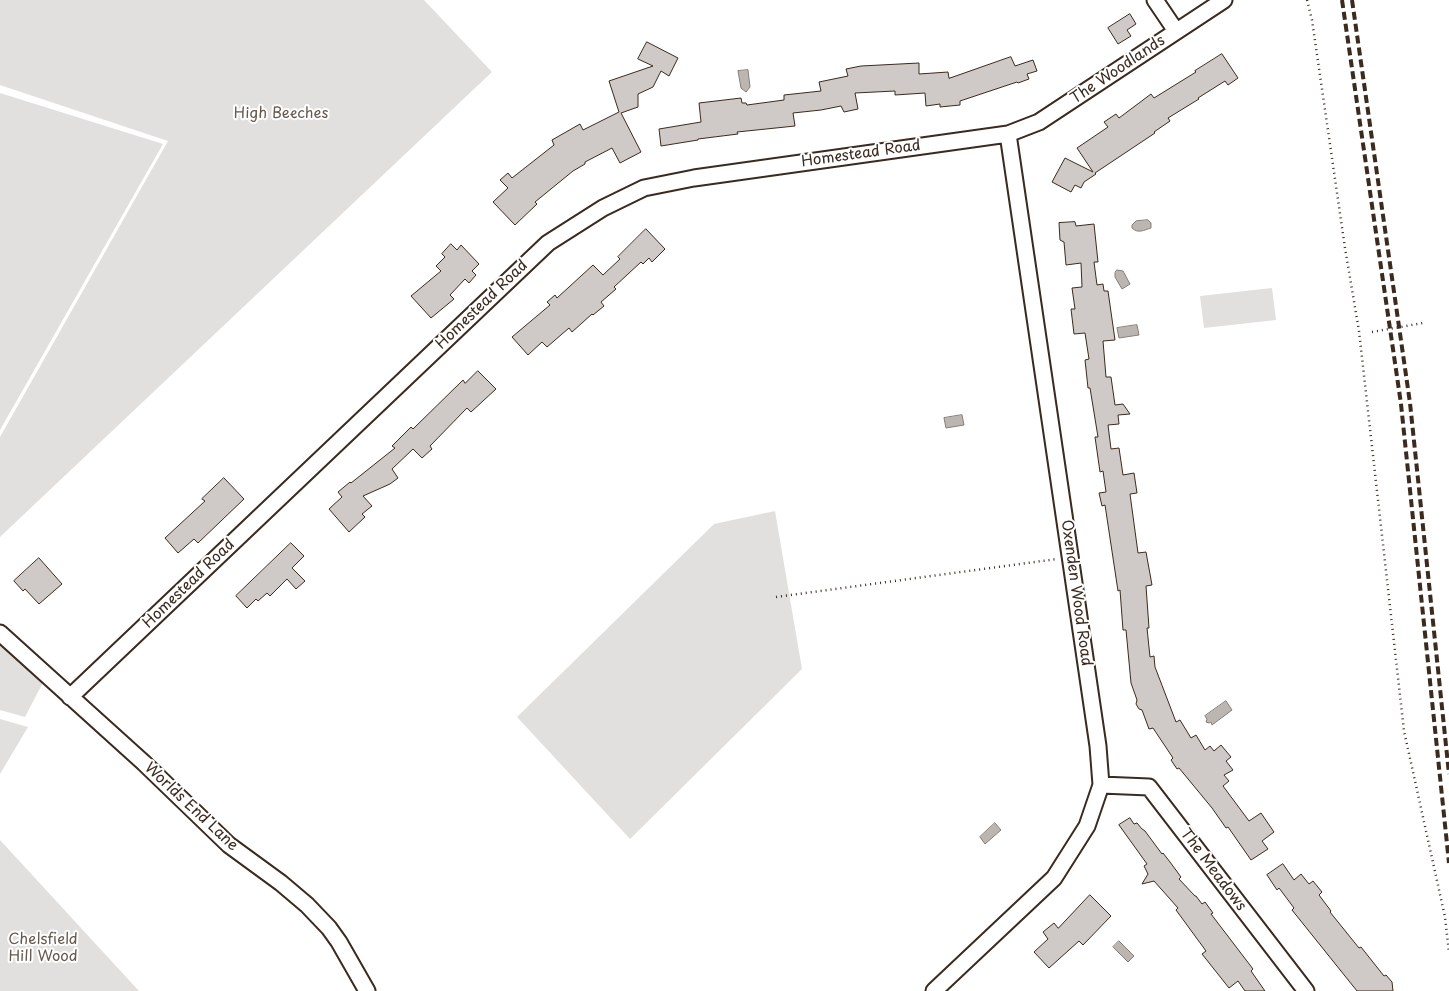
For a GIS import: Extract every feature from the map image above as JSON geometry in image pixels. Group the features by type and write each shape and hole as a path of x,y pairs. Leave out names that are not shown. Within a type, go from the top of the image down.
{"street":[{"path":"1155,0 1176,31"},
{"name":"The Woodlands","path":"1008,134 1039,122 1224,0"},
{"name":"Oxenden Wood Road","path":"934,991 1054,878 1087,826 1101,785 1098,746 1008,134"},
{"name":"Homestead Road","path":"70,697 548,243 603,208 644,188 694,178 1008,134"},
{"name":"Worlds End Lane","path":"0,633 144,763 230,845 307,905 329,928 339,942 367,991"},
{"name":"The Meadows","path":"1101,785 1149,787 1306,991"}],"path":[{"path":"1307,0 1312,20 1344,248 1359,331 1404,731 1445,917 1449,953"},
{"path":"1372,332 1423,322"},
{"path":"776,597 1070,557"}],"green space":[{"name":"High Beeches","path":"0,0 424,0 492,72 0,537 0,437 168,141 0,85"},
{"path":"0,93 163,144 0,430"},
{"path":"1272,288 1276,320 1204,328 1200,296"},
{"path":"775,511 802,669 630,839 517,717 714,524"},
{"path":"0,624 50,669 25,717 0,710"},
{"path":"0,719 28,727 0,774"},
{"name":"Chelsfield Hill Wood","path":"0,840 139,991 0,991"}],"shaded area":[{"path":"748,70 750,87 746,92 741,88 738,71"},
{"path":"1148,220 1151,223 1151,228 1139,231 1132,228 1136,221"},
{"path":"1117,270 1123,271 1130,284 1122,289 1115,277"},
{"path":"1137,325 1139,335 1119,338 1117,328"},
{"path":"962,415 964,425 946,428 944,418"},
{"path":"1226,701 1232,710 1212,725 1211,722 1206,722 1205,716"},
{"path":"995,823 1001,830 985,844 980,837"},
{"path":"1119,941 1134,956 1128,962 1113,947"}],"building":[{"path":"1130,14 1136,24 1127,30 1131,36 1118,44 1108,28"},
{"path":"647,42 678,58 669,76 661,71 653,87 638,94 638,107 621,113 641,152 620,163 612,148 585,162 585,164 573,171 535,202 537,204 515,225 493,202 508,188 500,180 508,173 512,178 554,145 552,140 580,124 583,130 619,112 609,81 653,66 638,59"},
{"path":"1222,54 1238,78 1228,85 1225,81 1168,118 1170,121 1095,173 1084,182 1081,188 1075,185 1071,192 1052,182 1065,158 1093,172 1077,148 1108,127 1104,122 1116,114 1119,118 1151,94 1154,98"},
{"path":"1011,57 1015,66 1033,60 1037,71 1027,74 1029,79 960,101 960,105 940,107 940,104 926,106 925,93 895,95 895,91 855,93 858,109 844,112 841,106 793,113 795,126 737,132 738,134 661,146 659,129 701,122 699,103 741,98 742,103 747,105 784,100 784,95 821,91 819,82 848,76 846,69 861,66 919,63 919,74 948,72 949,78"},
{"path":"1075,222 1076,226 1094,224 1098,262 1094,262 1097,285 1103,284 1104,291 1108,291 1115,340 1103,341 1106,377 1111,377 1115,405 1123,404 1130,414 1118,415 1119,424 1108,425 1111,449 1119,448 1123,475 1134,473 1137,493 1130,494 1138,553 1146,552 1152,585 1146,586 1150,657 1154,656 1155,667 1176,722 1180,720 1191,738 1196,735 1205,750 1210,746 1214,751 1221,745 1231,757 1226,761 1233,770 1224,775 1229,781 1223,786 1249,821 1261,813 1274,832 1262,841 1268,849 1251,860 1228,827 1226,828 1179,768 1177,769 1171,760 1173,758 1153,728 1149,729 1142,710 1136,704 1137,700 1131,683 1126,630 1123,630 1120,590 1118,591 1105,505 1102,506 1099,493 1106,492 1103,471 1100,472 1095,437 1098,437 1090,388 1088,388 1085,360 1089,359 1085,333 1074,334 1071,309 1075,309 1072,288 1082,287 1081,263 1066,265 1064,242 1060,240 1059,223"},
{"path":"646,229 665,249 652,262 649,258 643,264 641,262 601,302 604,306 572,332 569,328 547,347 542,342 528,355 512,337 550,305 547,302 555,295 557,298 593,265 603,275"},
{"path":"451,244 457,250 461,245 479,264 472,271 476,275 469,283 465,279 450,295 454,299 431,318 411,296 441,271 436,266 445,257 442,254"},
{"path":"478,371 496,389 471,412 467,408 430,446 432,449 422,458 413,449 392,469 398,478 390,484 363,496 372,506 362,514 365,517 349,532 329,509 342,497 338,492 395,448 392,446 411,427 413,429 463,380 465,383"},
{"path":"224,478 244,499 198,543 194,539 178,553 165,538 205,501 202,499"},
{"path":"291,543 304,556 292,568 305,581 296,589 287,579 270,596 267,593 258,601 256,599 247,608 236,596"},
{"path":"39,558 62,584 39,604 25,589 23,591 14,581"},
{"path":"1130,818 1134,824 1137,823 1145,831 1163,853 1181,877 1179,879 1202,904 1205,902 1213,913 1211,914 1253,969 1251,971 1265,991 1245,991 1238,981 1229,988 1202,954 1206,951 1176,910 1178,908 1154,881 1142,884 1148,874 1144,866 1147,864 1119,825"},
{"path":"1283,864 1294,880 1301,874 1309,884 1313,881 1322,892 1319,895 1330,912 1359,948 1361,947 1384,976 1386,975 1392,982 1393,991 1357,991 1292,910 1294,908 1279,888 1277,890 1267,875"},
{"path":"1090,895 1111,916 1083,945 1079,941 1049,968 1034,952 1048,939 1043,932 1054,923 1058,928"}],"railway":[{"path":"1342,0 1401,404 1449,863"},
{"path":"1352,0 1410,403 1449,774"}]}
